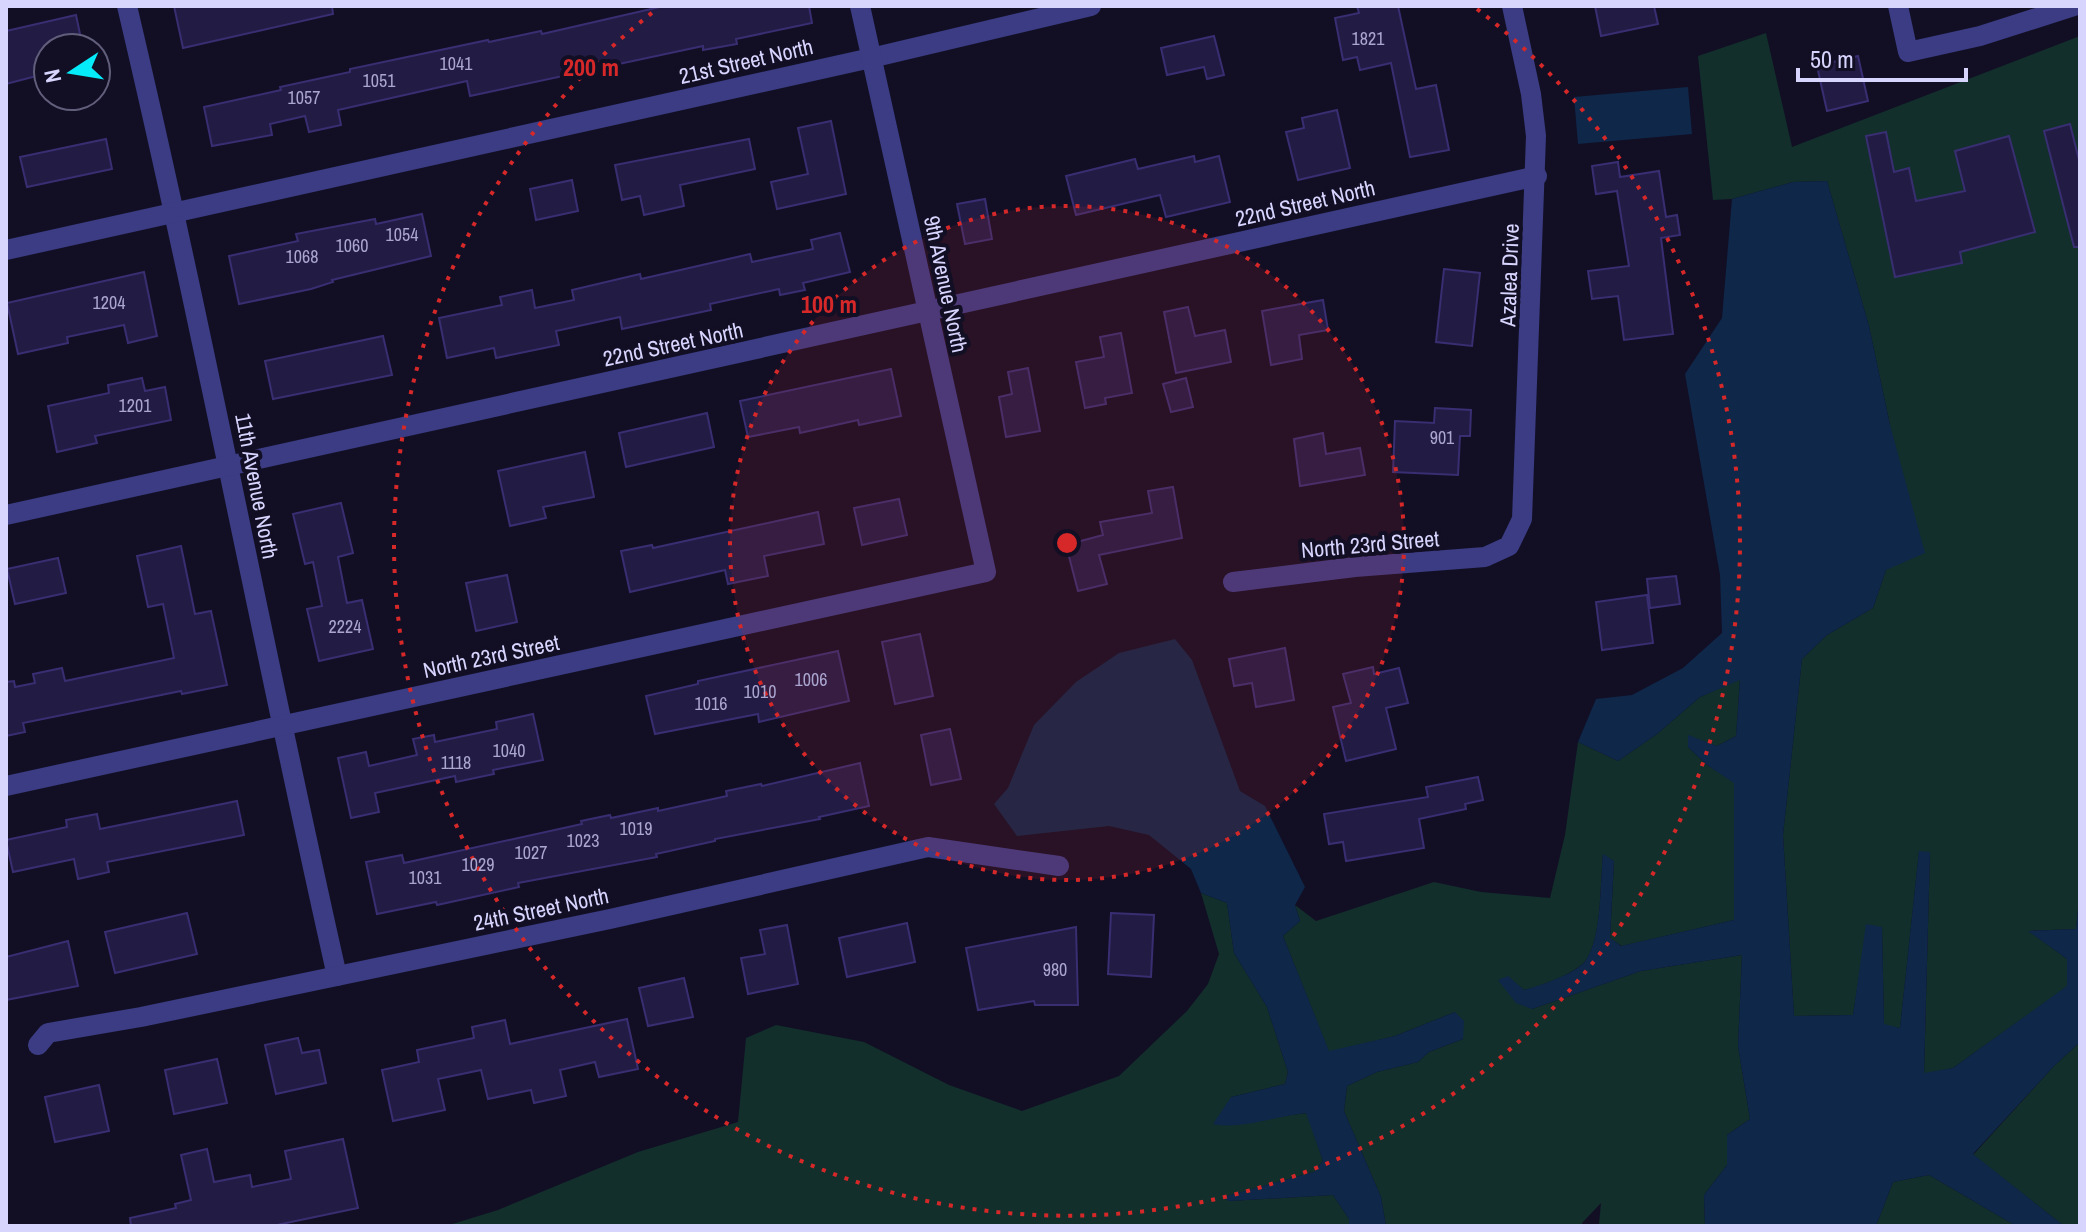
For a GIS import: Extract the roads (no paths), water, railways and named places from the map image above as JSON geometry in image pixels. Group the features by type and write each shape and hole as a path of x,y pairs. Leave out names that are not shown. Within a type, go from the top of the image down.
{"street":[{"name":"11th Avenue North","path":"127,6 176,213 281,726 337,976"},
{"name":"9th Avenue North","path":"860,6 986,572"},
{"name":"21st Street North","path":"6,250 871,58 1091,6"},
{"name":"Azalea Drive","path":"1509,546 1522,519 1537,176 1531,94 1512,6"},
{"path":"1898,6 1908,52 1980,36 2074,6"},
{"name":"22nd Street North","path":"6,515 1537,176"},
{"name":"North 23rd Street","path":"1233,582 1355,567 1485,557 1509,546"},
{"name":"North 23rd Street","path":"6,786 986,572"},
{"name":"24th Street North","path":"38,1045 48,1033 141,1017 610,919 928,847 1059,866"}],"water":[{"path":"1688,87 1692,134 1578,144 1574,97"},
{"path":"1827,181 1869,326 1890,425 1925,553 1886,570 1873,608 1827,635 1802,659 1783,835 1794,1016 1853,1015 1866,924 1882,927 1884,1024 1900,1028 1919,851 1930,852 1924,1073 1953,1068 2067,986 2067,959 2028,931 2076,929 2080,891 2080,1042 1973,1154 2064,1226 2016,1226 1929,1175 1893,1182 1876,1226 1705,1226 1704,1195 1727,1165 1727,1135 1750,1119 1738,1046 1742,955 1641,971 1532,1009 1516,1003 1498,980 1508,976 1524,990 1582,965 1591,950 1598,924 1603,854 1614,861 1610,938 1621,946 1734,920 1734,783 1707,765 1688,747 1688,735 1717,746 1736,736 1740,680 1700,697 1657,734 1618,761 1578,742 1596,699 1632,695 1683,668 1722,633 1720,575 1685,374 1722,318 1732,199 1793,182"},
{"path":"1175,639 1192,660 1240,791 1265,806 1305,887 1295,905 1300,921 1283,936 1329,1051 1395,1036 1455,1012 1464,1021 1463,1039 1429,1052 1418,1062 1377,1072 1347,1086 1344,1111 1381,1197 1386,1226 1349,1226 1349,1219 1333,1195 1229,1201 1223,1197 1314,1172 1323,1161 1306,1113 1247,1124 1213,1124 1231,1097 1285,1084 1288,1072 1267,1007 1234,953 1227,903 1201,893 1191,869 1149,835 1109,826 1017,836 994,804 1008,788 1034,725 1076,682 1119,653"}]}
